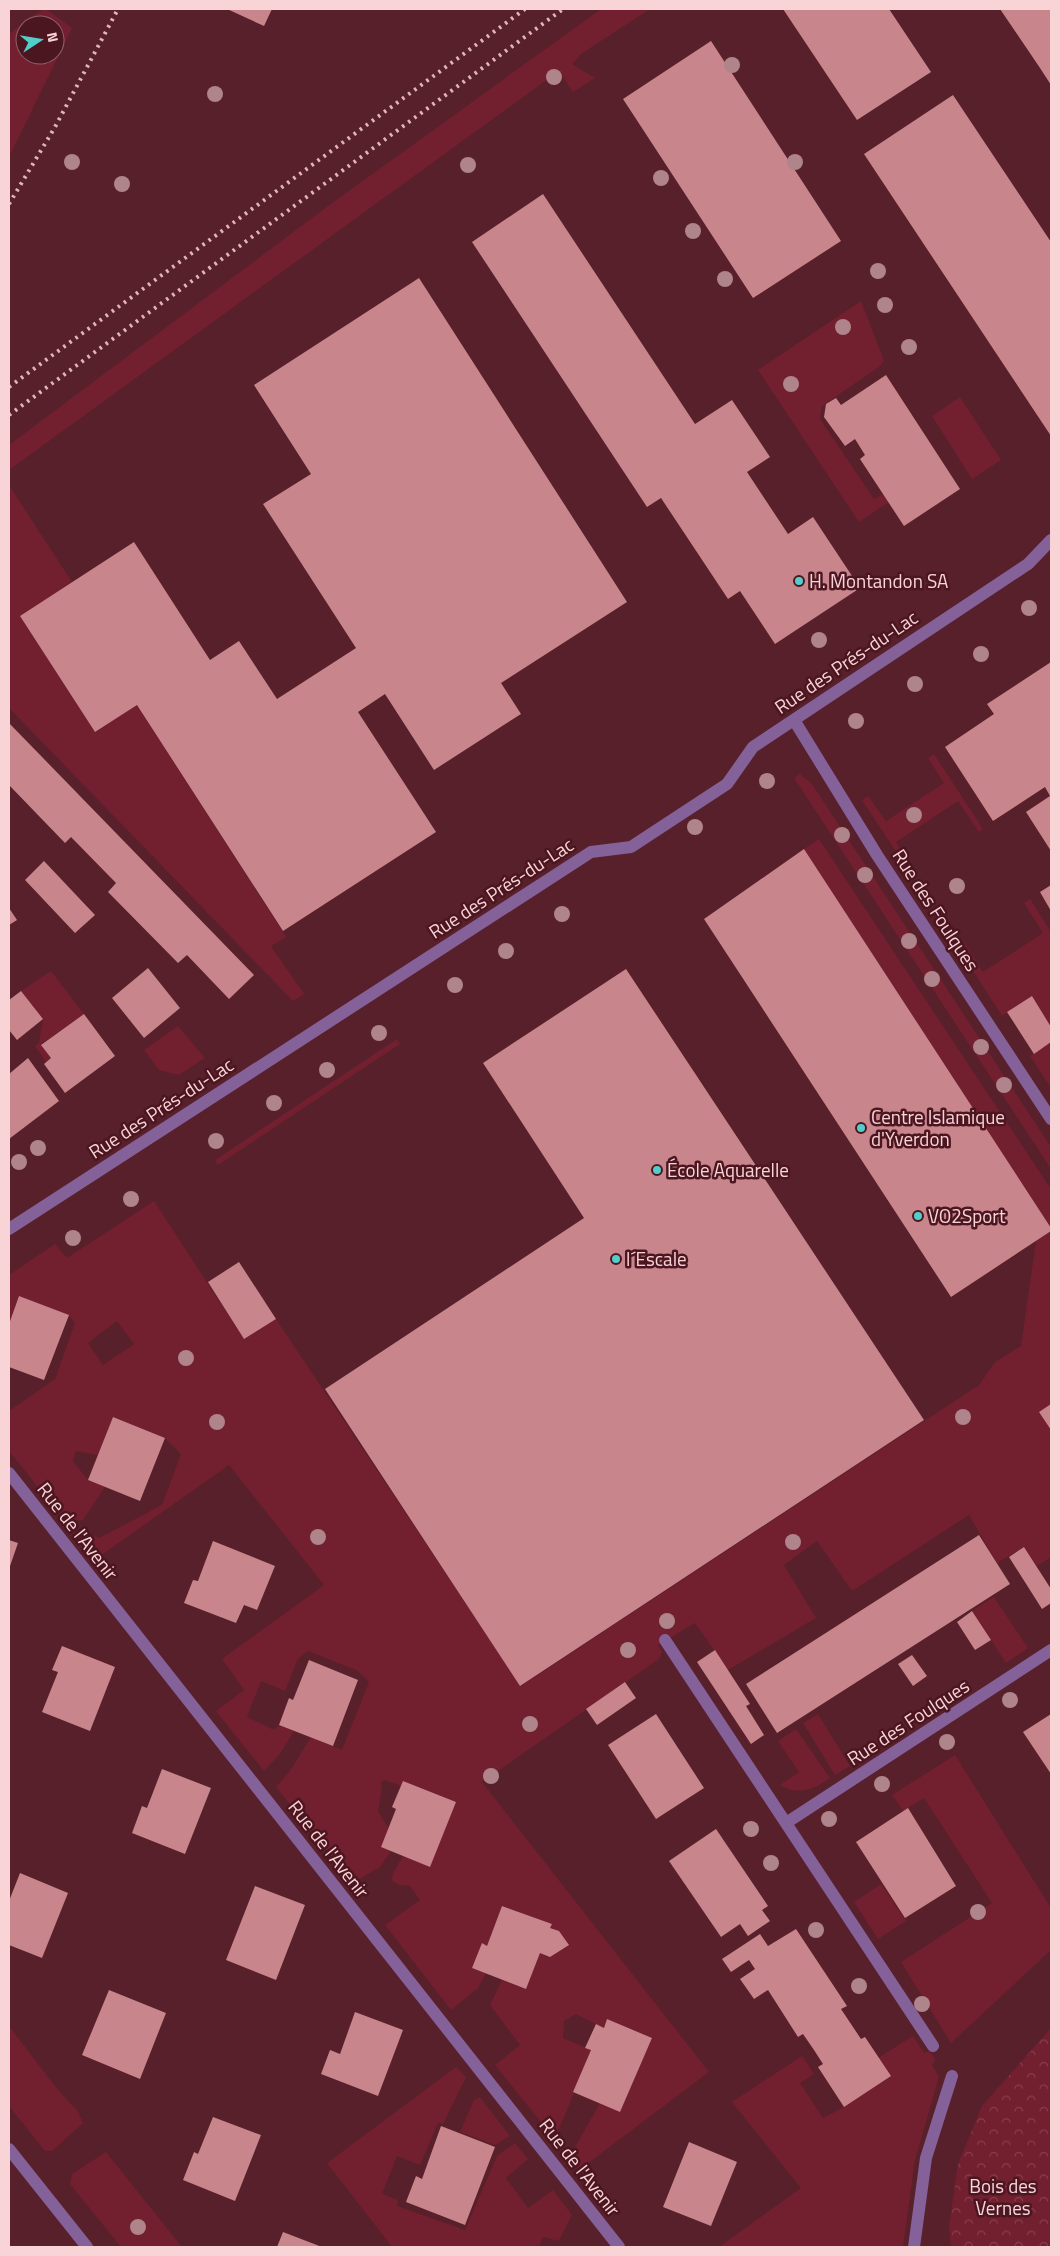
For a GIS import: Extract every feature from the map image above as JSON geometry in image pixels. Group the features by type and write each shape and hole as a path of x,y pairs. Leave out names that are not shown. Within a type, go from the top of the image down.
{"street":[{"name":"Rue des Prés-du-Lac","path":"9,1229 591,852 631,847 727,784 753,747 1028,564 1051,540"},
{"name":"Rue des Foulques","path":"794,720 877,855 1051,1118"},
{"name":"Rue de l'Avenir","path":"9,1473 619,2247"},
{"path":"665,1640 933,2046"},
{"name":"Rue des Foulques","path":"786,1823 1051,1650"},
{"path":"914,2247 926,2158 952,2076"},
{"path":"9,2149 87,2247"}],"green space":[{"path":"43,9 54,15 35,15"},
{"path":"601,9 650,9 581,54 572,64 595,78 573,92 559,71 9,470 9,445 328,206"},
{"path":"65,23 72,28 65,42"},
{"path":"15,30 15,65 54,65 9,157 9,34"},
{"path":"861,301 884,361 879,367 822,406 820,419 874,499 884,494 889,502 859,522 758,370"},
{"path":"960,397 1001,460 972,479 932,416"},
{"path":"9,485 72,582 20,616 95,732 137,705 286,937 271,946 304,994 293,1001 9,708"},
{"path":"934,754 983,829 979,832 958,801 896,842 915,873 912,876 862,800 868,796 886,821 944,783 928,758"},
{"path":"800,774 812,784 1051,1147 1051,1169 794,778"},
{"path":"819,839 1051,1189 1051,1228 804,849"},
{"path":"1030,899 1051,932 1051,1027 1032,996 1002,1016 957,946 964,942 983,972 1043,933 1024,903"},
{"path":"51,971 84,1014 41,1044 51,1058 46,1062 35,1046 39,1043 43,1019 21,991"},
{"path":"178,1026 205,1058 179,1075 159,1070 144,1050"},
{"path":"397,1039 400,1044 218,1165 215,1160"},
{"path":"1051,1042 1051,1083 1049,1085 1030,1056"},
{"path":"154,1201 244,1339 276,1319 521,1686 979,1385 995,1362 1021,1346 1036,1241 1051,1231 1051,1404 1039,1412 1051,1430 1051,1557 1037,1566 1024,1547 997,1563 969,1515 852,1591 817,1541 784,1565 816,1618 728,1670 695,1623 658,1645 662,1652 659,1659 482,1782 709,2072 579,2170 573,2162 573,2151 600,2103 620,2111 652,2038 607,2019 604,2028 576,2014 564,2021 563,2038 591,2050 557,2132 548,2131 495,2065 520,2045 490,2005 502,1980 526,1989 540,1953 559,1931 550,1928 551,1924 502,1906 487,1946 483,1944 472,1968 486,1973 478,1988 451,2010 385,1925 420,1900 410,1886 399,1885 391,1880 396,1868 410,1848 455,1802 403,1781 401,1786 385,1780 381,1782 382,1788 378,1811 389,1829 381,1847 391,1851 380,1867 353,1883 276,1787 290,1771 311,1737 342,1750 369,1682 358,1671 308,1651 298,1659 285,1691 261,1681 247,1717 274,1730 279,1725 294,1731 280,1754 264,1771 216,1711 244,1690 222,1659 324,1585 229,1465 96,1559 83,1544 90,1534 99,1538 162,1505 181,1454 165,1438 113,1417 98,1455 76,1451 73,1461 88,1480 105,1487 83,1520 64,1520 9,1451 9,1411 55,1379 75,1323 68,1315 19,1296 9,1324 9,1275 55,1244 67,1258","holes":["117,1321 134,1344 103,1365 88,1343"]},
{"path":"994,1597 1028,1648 1006,1663 972,1611"},
{"path":"818,1714 850,1766 835,1775 803,1723"},
{"path":"796,1729 830,1778 818,1786 800,1791 780,1785 799,1772 778,1741"},
{"path":"955,1755 1051,1908 1051,1950 951,2043 901,1962 992,1903 924,1798 903,1811 892,1795"},
{"path":"881,1884 906,1921 878,1939 854,1902"},
{"path":"9,2026 58,2090 77,2110 83,2123 52,2151 45,2151 9,2106"},
{"name":"Bois des Vernes","path":"1051,2028 1051,2247 951,2247 949,2227 958,2164 982,2106"},
{"path":"913,2036 924,2053 930,2051 935,2059 932,2065 939,2077 915,2160 903,2247 719,2247 801,2188 732,2102 802,2056 814,2074 800,2083 823,2118 844,2107 878,2058"},
{"path":"456,2067 466,2077 443,2124 438,2123 420,2165 397,2156 382,2194 398,2200 397,2206 465,2230 497,2156 515,2143 528,2159 506,2178 528,2208 553,2190 572,2215 559,2241 543,2237 539,2247 392,2247 327,2163"},
{"path":"480,2097 510,2136 495,2145 460,2132 474,2100"},
{"path":"106,2152 182,2247 121,2247 70,2184 72,2174"}],"building":[{"path":"227,9 272,9 264,26"},
{"path":"783,9 889,9 931,72 857,120"},
{"path":"1000,9 1051,9 1051,85 1040,68"},
{"path":"711,41 841,241 753,298 623,99"},
{"path":"953,95 1051,242 1051,436 864,154"},
{"path":"543,194 695,424 732,400 770,457 747,472 788,534 813,517 860,588 775,644 740,591 728,599 661,498 647,507 472,242"},
{"path":"419,278 627,602 501,683 521,714 434,770 385,694 358,712 436,832 283,931 137,705 95,732 20,616 134,542 210,660 239,641 277,699 356,648 263,504 311,474 254,385"},
{"path":"886,375 960,489 904,526 860,459 865,455 855,439 845,446 824,417 826,404 836,398 841,405"},
{"path":"1051,662 1051,851 1026,812 1050,796 1045,787 993,821 945,747 994,714 987,704"},
{"path":"9,723 254,975 229,999 187,955 178,963 108,892 116,883 71,837 65,843 9,785"},
{"path":"804,849 1051,1228 1051,1231 951,1297 704,919"},
{"path":"44,861 95,915 75,933 25,880"},
{"path":"1051,885 1051,911 1040,892"},
{"path":"9,908 17,920 9,925"},
{"path":"148,968 180,1008 144,1038 112,998"},
{"path":"626,969 924,1420 520,1686 325,1389 584,1218 483,1063"},
{"path":"21,991 43,1019 17,1040 9,1030 9,1000"},
{"path":"1032,996 1051,1027 1051,1042 1034,1054 1007,1012"},
{"path":"84,1014 115,1056 65,1093 44,1064 51,1058 41,1045"},
{"path":"28,1058 59,1101 9,1139 9,1074"},
{"path":"239,1262 276,1319 244,1339 208,1282"},
{"path":"19,1296 69,1315 44,1380 9,1367 9,1324"},
{"path":"1051,1404 1051,1430 1039,1412"},
{"path":"113,1417 165,1438 140,1501 88,1480"},
{"path":"979,1535 1010,1584 777,1733 746,1684"},
{"path":"9,1540 18,1543 9,1569"},
{"path":"213,1541 275,1566 257,1610 244,1605 236,1623 184,1603 193,1580 198,1581"},
{"path":"1024,1547 1051,1589 1051,1603 1042,1609 1009,1557"},
{"path":"972,1611 991,1640 975,1650 957,1622"},
{"path":"62,1646 115,1667 90,1731 42,1712 58,1672 52,1670"},
{"path":"715,1650 750,1704 746,1706 764,1735 751,1744 697,1662"},
{"path":"912,1655 927,1676 913,1686 898,1664"},
{"path":"309,1660 358,1680 333,1746 279,1725 289,1698 293,1700"},
{"path":"625,1682 636,1698 597,1725 586,1709"},
{"path":"656,1714 704,1788 656,1819 608,1745"},
{"path":"1051,1714 1051,1774 1023,1732"},
{"path":"162,1769 211,1788 185,1854 132,1833 142,1806 147,1808"},
{"path":"403,1781 456,1802 430,1867 381,1847 396,1809 392,1807"},
{"path":"908,1808 956,1886 905,1918 856,1842"},
{"path":"716,1829 768,1906 762,1910 770,1921 748,1936 740,1924 721,1937 669,1861"},
{"path":"20,1873 68,1893 42,1958 9,1945 9,1901"},
{"path":"255,1886 305,1905 276,1980 226,1960"},
{"path":"502,1906 552,1924 550,1928 559,1931 569,1945 550,1957 540,1953 526,1989 472,1968 482,1943 487,1946"},
{"path":"796,1929 847,2006 841,2009 861,2039 865,2037 891,2076 844,2107 818,2067 823,2064 814,2050 803,2034 798,2037 768,1990 754,1999 740,1979 755,1969 749,1960 731,1972 722,1959 760,1934 768,1946"},
{"path":"109,1990 166,2013 140,2079 82,2055"},
{"path":"355,2012 403,2030 378,2096 321,2074 330,2050 340,2054"},
{"path":"607,2019 652,2038 620,2112 573,2092 591,2050 585,2048 596,2024 604,2028"},
{"path":"213,2117 261,2135 235,2201 183,2180 194,2152 198,2154"},
{"path":"441,2126 495,2147 465,2225 406,2202 416,2176 422,2179"},
{"path":"689,2142 737,2162 711,2226 663,2207"},
{"path":"283,2232 322,2247 277,2247"}],"railway":[{"path":"9,204 55,127 118,9"},
{"path":"9,387 525,9"},
{"path":"9,415 563,9"}],"place":[{"name":"H. Montandon SA","path":"799,581"},
{"name":"Centre Islamique d'Yverdon","path":"861,1128"},
{"name":"École Aquarelle","path":"657,1170"},
{"name":"VO2Sport","path":"918,1216"},
{"name":"l´Escale","path":"616,1259"}]}
